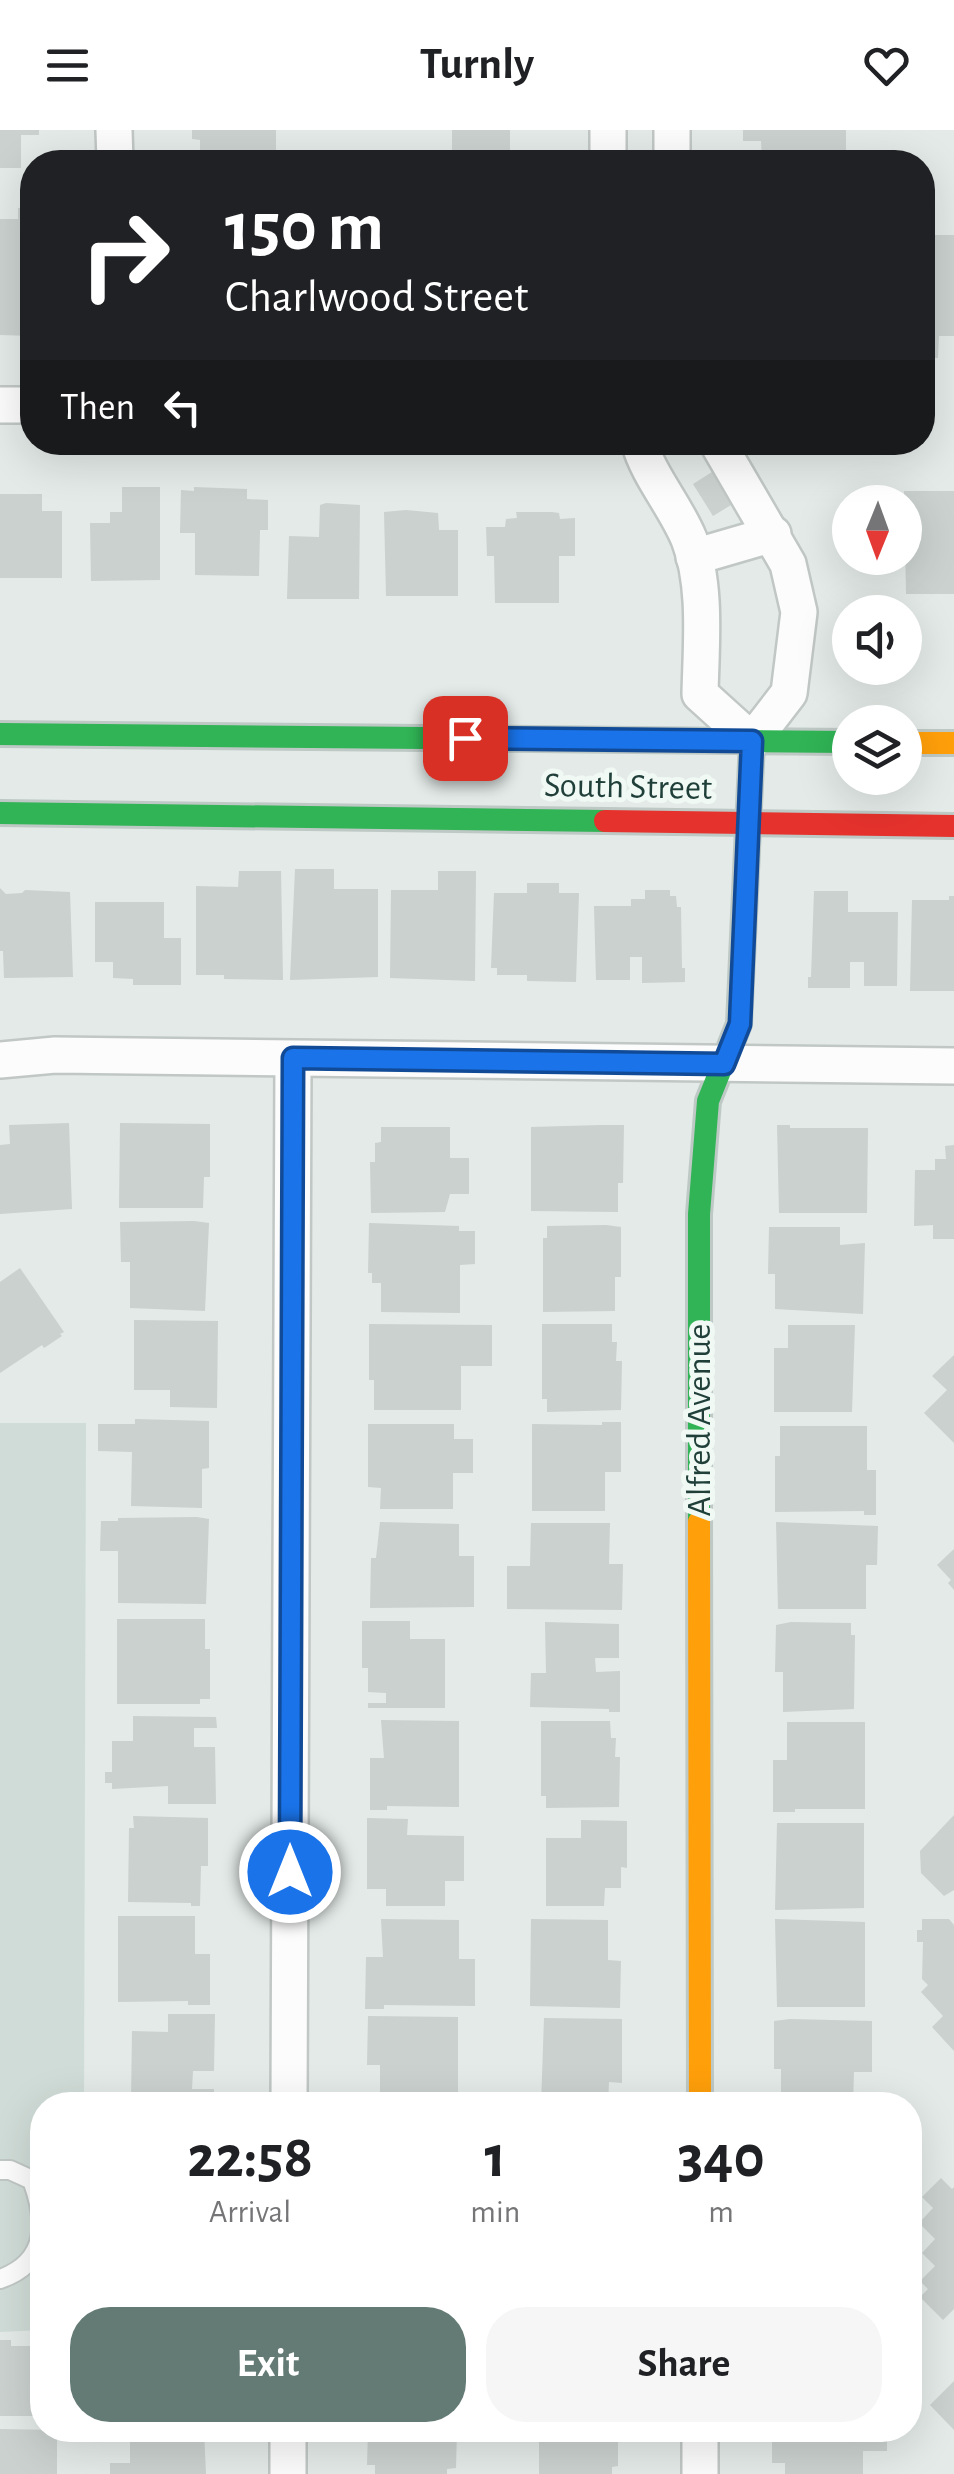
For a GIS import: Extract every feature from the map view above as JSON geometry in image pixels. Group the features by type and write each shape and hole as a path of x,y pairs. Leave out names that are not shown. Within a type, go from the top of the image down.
{"main road":[{"name":"South Street","path":"0,734 832,742"},
{"name":"Alfred Avenue","path":"700,2092 699,1214 708,1101 740,1024 752,741"},
{"path":"922,742 954,743"},
{"name":"South Street","path":"0,812 954,826"}],"street":[{"path":"643,455 689,540 694,557 699,595 700,694 752,741 789,693 799,612 788,564 724,455"},
{"path":"694,557 773,534"},
{"path":"0,1060 55,1055 954,1066"},
{"path":"289,2092 293,1058"},
{"path":"288,2442 288,2474"},
{"path":"700,2442 700,2474"}],"lane":[{"path":"0,2170 30,2179"},
{"path":"0,2279 30,2261"}],"shaded area":[{"path":"0,1423 86,1423 84,2092 30,2092 30,2331 0,2332"}],"building":[{"path":"0,130 39,130 39,135 21,135 20,168 0,168"},
{"path":"192,130 276,130 276,150 200,150 200,140 192,139"},
{"path":"452,130 510,130 510,150 452,150"},
{"path":"743,130 846,130 846,150 761,150 761,141 743,141"},
{"path":"20,208 20,336 0,335 0,219 18,219"},
{"path":"935,235 954,235 954,336 939,336 938,358"},
{"path":"712,472 731,505 713,516 693,484"},
{"path":"122,487 160,487 160,580 91,581 90,523 110,523 110,512 122,512"},
{"path":"194,487 247,489 247,499 268,500 268,530 260,530 259,576 195,575 195,533 180,533 181,490 194,491"},
{"path":"922,491 954,491 954,594 906,594 906,575 922,575"},
{"path":"0,494 42,494 42,511 62,511 62,578 0,578"},
{"path":"320,505 360,505 359,599 287,599 289,536 319,537"},
{"path":"384,512 438,513 439,530 458,530 458,596 386,596"},
{"path":"516,512 552,512 559,513 560,519 575,518 575,556 559,556 559,603 495,603 494,556 487,556 486,527 505,527 506,519 517,518"},
{"path":"295,869 334,869 334,889 378,889 378,977 290,980"},
{"path":"239,871 281,871 283,980 196,975 196,886 238,887"},
{"path":"438,871 476,871 475,981 390,978 391,890 438,890"},
{"path":"527,883 559,883 559,893 579,893 576,982 527,981 527,975 497,975 497,968 491,968 494,893 527,893"},
{"path":"0,888 6,894 25,890 70,892 73,977 4,978"},
{"path":"645,890 670,890 670,896 676,896 677,907 681,907 685,982 642,983 642,957 630,957 630,980 596,980 594,906 631,906 631,899 645,899"},
{"path":"814,891 848,891 848,912 898,912 897,986 864,986 864,962 850,962 850,988 808,988"},
{"path":"949,896 954,896 954,991 910,991 912,900 949,900"},
{"path":"95,902 164,902 164,938 181,938 181,985 133,985 133,979 113,978 113,962 95,962"},
{"path":"69,1123 72,1209 0,1214 0,1145 10,1144 9,1125"},
{"path":"120,1123 210,1124 210,1177 204,1177 203,1208 119,1208"},
{"path":"624,1125 618,1212 531,1211 531,1127"},
{"path":"777,1125 868,1128 867,1213 779,1213"},
{"path":"381,1127 450,1127 450,1158 469,1158 469,1194 450,1194 445,1212 371,1213 370,1162 375,1162 375,1143 381,1142"},
{"path":"954,1145 954,1239 933,1239 933,1225 914,1226 915,1170 935,1170 935,1159 946,1159 945,1146"},
{"path":"120,1222 209,1223 205,1311 130,1308 130,1262 121,1262"},
{"path":"369,1223 459,1226 459,1231 475,1231 475,1264 460,1265 460,1313 381,1312 381,1283 372,1283 372,1273 368,1273"},
{"path":"547,1226 621,1227 621,1277 615,1277 615,1311 543,1312 543,1238 547,1238"},
{"path":"769,1227 840,1227 840,1245 865,1243 863,1314 775,1309 775,1274 768,1274"},
{"path":"20,1268 64,1332 0,1373 0,1282"},
{"path":"134,1320 218,1321 217,1408 170,1407 170,1390 134,1390"},
{"path":"369,1324 492,1325 492,1366 461,1366 461,1410 374,1410 374,1380 369,1380"},
{"path":"542,1324 612,1324 612,1342 617,1342 616,1361 622,1361 621,1410 547,1412 547,1399 542,1399"},
{"path":"788,1325 855,1325 852,1412 774,1412 774,1348 788,1348"},
{"path":"954,1355 954,1443 924,1413 947,1390 932,1376"},
{"path":"135,1419 209,1421 209,1468 202,1469 202,1508 131,1506 132,1452 98,1451 98,1424 135,1424"},
{"path":"621,1422 621,1472 605,1472 605,1511 532,1511 532,1424"},
{"path":"368,1424 454,1424 454,1439 473,1439 473,1473 453,1473 453,1509 380,1509 381,1488 368,1487"},
{"path":"780,1426 867,1426 867,1470 876,1470 876,1515 864,1515 864,1511 775,1512 775,1456 780,1456"},
{"path":"209,1519 206,1604 118,1603 118,1551 100,1551 101,1521"},
{"path":"380,1522 459,1524 459,1556 474,1556 474,1607 370,1608 371,1558 376,1558"},
{"path":"776,1522 878,1526 877,1565 866,1565 866,1609 778,1609"},
{"path":"531,1523 610,1523 609,1564 623,1564 622,1610 507,1609 507,1566 530,1566"},
{"path":"954,1549 954,1590 948,1583 951,1580 937,1565"},
{"path":"117,1619 205,1619 205,1649 210,1649 210,1699 200,1699 200,1704 117,1704"},
{"path":"362,1621 410,1621 410,1639 445,1639 445,1708 368,1708 368,1703 386,1703 386,1693 368,1692 368,1668 362,1668"},
{"path":"545,1622 619,1624 619,1658 595,1658 596,1672 620,1671 620,1712 530,1707 531,1673 546,1673"},
{"path":"851,1623 851,1635 855,1635 854,1709 783,1712 783,1672 775,1672 776,1625"},
{"path":"133,1716 216,1717 217,1728 194,1728 194,1747 215,1747 216,1804 168,1804 168,1786 112,1789 112,1783 105,1783 105,1772 112,1772 112,1741 133,1741"},
{"path":"381,1720 459,1721 459,1807 387,1806 387,1810 370,1810 370,1758 384,1758"},
{"path":"541,1721 610,1721 611,1738 616,1738 615,1757 620,1757 619,1807 546,1808 546,1796 541,1796"},
{"path":"787,1722 865,1722 865,1809 773,1812 773,1760 787,1760"},
{"path":"954,1815 954,1890 944,1896 921,1873 920,1851"},
{"path":"133,1816 208,1818 208,1866 201,1866 200,1906 128,1902 129,1828 134,1828"},
{"path":"367,1818 408,1819 407,1835 464,1836 464,1881 445,1881 445,1906 386,1906 386,1889 367,1889"},
{"path":"581,1820 627,1821 627,1868 621,1867 621,1888 605,1888 604,1906 546,1906 546,1838 581,1838"},
{"path":"777,1823 864,1823 864,1908 775,1910"},
{"path":"118,1916 195,1916 195,1954 210,1954 210,2005 188,2005 188,2001 118,2002"},
{"path":"381,1919 459,1920 459,1959 475,1959 475,2006 384,2005 384,2009 365,2009 366,1957 383,1957"},
{"path":"531,1919 608,1920 608,1960 621,1961 620,2008 530,2006"},
{"path":"775,1919 865,1922 865,2007 777,2007"},
{"path":"922,1919 949,1919 954,1925 954,2051 932,2027 943,2016 921,1992 928,1985 922,1979 923,1942 917,1942"},
{"path":"168,2014 215,2014 214,2071 193,2071 192,2089 214,2092 131,2092 132,2031 168,2032"},
{"path":"368,2016 458,2017 458,2092 380,2092 380,2065 367,2065"},
{"path":"544,2018 622,2019 622,2083 609,2082 609,2092 541,2092"},
{"path":"774,2021 872,2021 872,2072 854,2072 853,2092 781,2092 781,2069 774,2069"},
{"path":"941,2178 954,2187 954,2309 943,2320 922,2299 928,2289 922,2279 935,2266 922,2253 935,2239 922,2226 922,2220 933,2208 922,2197"},
{"path":"0,2340 11,2340 11,2346 30,2346 30,2416 0,2416"},
{"path":"954,2381 954,2430 930,2405"},
{"path":"0,2429 30,2430 30,2442 57,2442 57,2474 0,2474"},
{"path":"130,2442 205,2442 206,2474 110,2474 110,2463 130,2463"},
{"path":"368,2442 457,2442 456,2468 447,2469 447,2474 375,2474 375,2465 367,2465"},
{"path":"539,2442 618,2442 618,2466 612,2467 612,2474 539,2474"},
{"path":"772,2442 887,2442 887,2451 863,2451 863,2474 785,2474 785,2463 772,2463"}],"traffic: fast":[{"path":"0,734 832,742"},
{"path":"0,813 605,821"},
{"path":"699,1522 699,1214 708,1101 739,1024 740,1002"}],"traffic: slow":[{"path":"922,743 954,743"},
{"path":"699,1522 700,2092"}],"traffic: jam":[{"path":"740,1002 752,741"},
{"path":"605,821 954,826"}],"route":[{"path":"290,1872 293,1058 724,1064 740,1024 752,741 465,738"}]}
